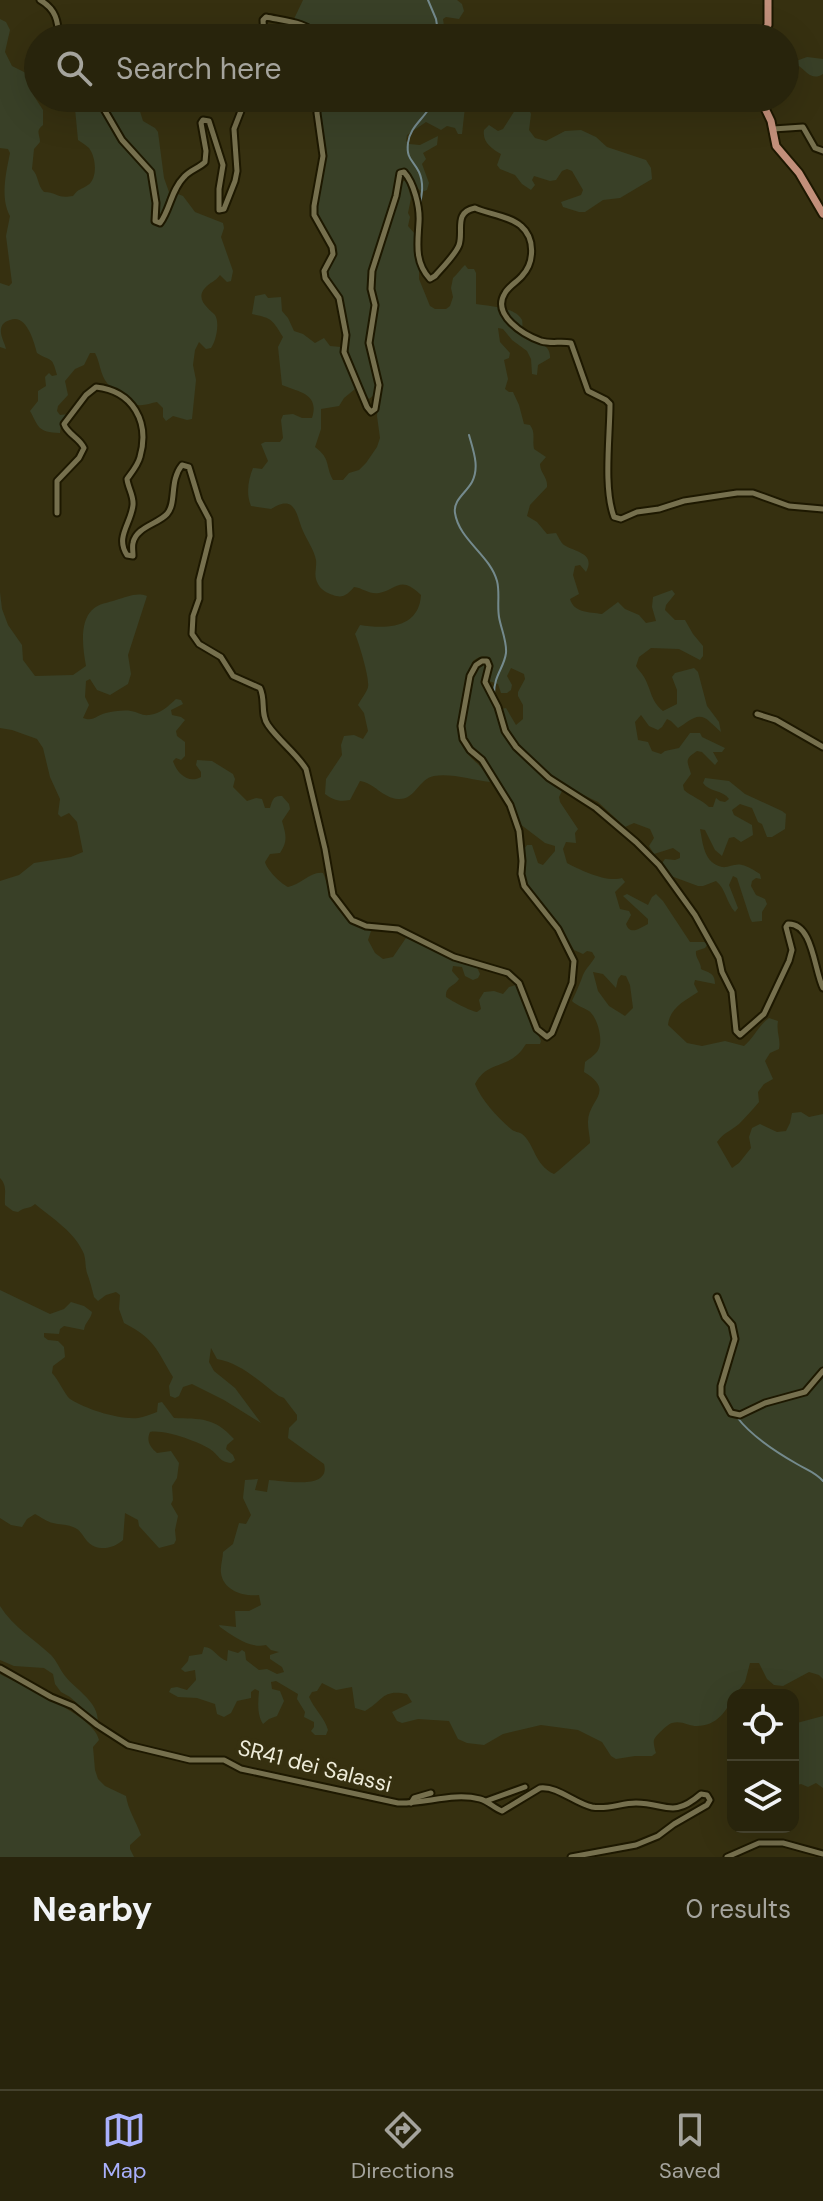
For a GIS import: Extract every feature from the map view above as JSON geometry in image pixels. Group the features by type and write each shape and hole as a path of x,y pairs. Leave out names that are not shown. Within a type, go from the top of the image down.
{"main road":[{"path":"768,0 768,24"},
{"path":"766,112 776,146 799,173 823,214"}],"street":[{"path":"40,0 48,5 57,24"},
{"path":"263,24 266,17 297,24"},
{"path":"106,112 122,140 151,172 156,203 155,221 160,223 179,183 205,162 203,120 209,121 221,156 219,210 224,209 237,171 234,129 241,112"},
{"path":"317,112 323,156 314,215 333,254 324,271 325,278 339,298 346,335 344,352 371,412 375,409 379,385 369,343 375,305 371,289 372,271 396,196 398,178 404,172 414,189 419,214 418,254 430,279 459,245 460,221 469,209 475,208 512,221 527,234 531,241 531,255 524,274 504,295 504,313 518,329 533,338 571,343 588,391 610,404 609,486 614,517 621,519 684,501 737,493 753,493 789,506 823,509"},
{"path":"773,129 803,127 815,148 823,151"},
{"path":"57,513 57,481 79,458 84,448 64,424 91,390 105,388 128,401 138,414 142,433 140,456 127,479 133,500 123,533 123,549 127,555 133,556 135,538 168,513 176,475 182,465 189,467 199,500 209,519 210,536 199,580 199,599 193,616 192,634 199,644 221,657 233,676 260,688 268,726 306,769 333,895 352,920 366,926 398,929 454,957 508,973 519,983 540,1034 547,1037 552,1033 572,983 574,961 558,929 524,886 519,831 510,805 482,760 463,739 461,726 470,676 476,665 487,661 489,666 485,682 505,731 516,747 549,778 596,808 636,842 659,865 695,915 719,958 732,992 736,1031 740,1035 764,1014 789,961 792,950 786,933 788,924 799,927 810,943 823,988"},
{"path":"757,714 776,720 823,747"},
{"path":"717,1297 732,1325 735,1339 721,1386 721,1395 731,1413 740,1415 765,1403 805,1392 823,1371"},
{"name":"SR41 dei Salassi","path":"0,1668 73,1706 128,1745 190,1760 224,1760 241,1769 390,1801 410,1804 463,1797 486,1801 502,1811 545,1787 591,1807 609,1808 638,1803 676,1809 691,1803 701,1794 707,1795 710,1800 707,1805 658,1836 636,1845 571,1857"},
{"path":"486,1801 525,1787"},
{"path":"410,1804 414,1798 431,1793"},
{"path":"727,1857 759,1843 783,1843 823,1854"}],"green space":[{"path":"303,0 457,0 464,11 459,19 446,17 444,24 309,24 294,19"},
{"path":"0,19 6,22 10,30 5,52 12,66 24,72 24,112 43,112 40,142 34,149 32,169 44,192 73,196 91,182 94,162 88,147 78,140 75,112 101,112 146,169 154,198 153,222 158,225 164,223 178,194 195,212 223,223 221,237 233,271 231,281 227,282 220,275 202,292 202,300 215,315 217,327 211,348 206,349 199,342 195,350 192,419 173,416 166,421 163,408 157,402 138,405 127,399 107,383 95,353 90,353 84,365 75,369 65,381 68,395 57,411 60,415 69,414 61,424 60,433 40,428 30,411 38,401 38,391 46,386 45,377 49,373 57,375 52,362 37,353 25,324 16,319 3,324 1,334 6,349 0,347 0,283 9,286 12,283 6,236 10,216 5,193 10,153 8,149 0,148"},
{"path":"807,57 823,59 823,74 813,76 807,73 799,66 799,60"},
{"path":"107,112 140,112 143,121 158,132 169,192 161,217 158,216 153,170 126,140"},
{"path":"318,112 464,112 462,134 458,134 455,128 447,126 441,130 426,122 407,135 409,144 420,145 438,136 437,145 423,153 426,159 422,164 429,183 427,190 422,192 419,189 408,170 398,171 371,270 372,313 367,341 375,372 375,394 369,399 348,351 348,330 340,295 326,273 335,246 316,211 324,156"},
{"path":"514,112 530,112 529,130 535,138 546,141 565,131 581,130 607,147 646,160 652,179 620,198 603,200 585,212 563,207 561,202 581,195 583,190 572,171 562,171 556,180 550,181 534,176 532,180 535,185 531,190 515,175 497,165 501,154 488,145 484,130 489,125 498,131 503,129"},
{"path":"406,180 411,198 408,226 415,234 419,279 430,306 446,309 450,306 453,278 465,265 476,273 476,304 514,312 522,320 522,335 541,343 550,353 550,358 538,365 537,375 532,374 527,351 498,328 500,342 510,353 509,358 504,360 508,379 505,389 513,392 524,424 532,428 534,449 546,457 540,464 547,487 530,505 527,516 547,534 556,533 564,545 583,554 588,561 586,572 580,565 575,566 573,575 579,594 570,599 572,604 583,611 602,614 618,602 646,623 656,621 653,597 672,590 675,594 665,610 675,620 685,620 703,646 700,660 679,649 651,648 639,657 636,666 663,711 677,704 677,690 672,677 675,673 694,668 698,672 707,706 719,722 721,732 701,717 678,728 667,719 658,730 649,726 641,715 635,722 638,740 648,742 652,751 661,754 679,748 690,733 700,733 702,737 725,748 722,752 713,752 718,761 715,765 702,752 697,751 690,757 691,774 683,785 684,790 713,807 716,798 725,802 729,799 706,786 703,783 705,778 729,781 745,794 786,814 785,829 767,837 752,808 740,804 732,810 734,815 752,825 753,835 741,842 734,837 729,838 722,856 715,850 705,830 700,829 705,852 716,865 744,866 760,874 761,879 756,878 751,886 767,904 762,912 762,921 752,922 737,878 733,876 729,885 738,908 735,912 716,881 698,886 671,876 662,863 665,859 680,858 680,853 673,848 654,854 649,846 654,838 650,829 634,823 625,827 598,802 567,787 532,759 506,728 501,709 506,708 516,725 523,719 523,705 518,692 525,679 524,674 511,668 507,676 511,690 501,693 498,684 489,681 491,661 487,657 473,661 459,720 462,744 490,782 441,775 429,778 409,796 398,799 360,781 350,800 336,800 325,794 326,779 342,755 344,736 354,735 363,739 368,731 364,713 358,705 368,683 355,634 360,625 390,626 407,620 414,615 421,595 403,585 376,593 354,587 342,596 326,592 317,581 315,556 294,508 286,503 271,509 251,506 248,487 253,468 262,469 268,461 261,444 280,442 283,438 283,415 312,418 314,410 310,398 282,385 278,347 283,337 271,320 252,314 255,296 281,297 282,311 294,331 315,343 324,338 330,346 341,347 355,389 339,406 321,409 321,429 315,447 326,459 333,480 343,480 366,463 380,438 377,416 380,378 373,340 377,309 374,272 402,182"},
{"path":"0,592 8,625 22,645 23,660 35,676 73,675 86,666 84,629 92,610 132,595 147,596 128,655 131,674 128,684 110,695 97,690 90,679 86,681 85,697 89,705 83,718 92,719 122,711 153,714 176,699 181,700 183,704 171,710 172,715 185,720 176,731 185,742 185,756 173,761 180,774 197,779 201,777 201,772 196,765 197,760 212,761 233,774 233,787 247,801 262,799 265,808 270,808 275,798 282,796 289,804 290,809 282,821 284,845 280,853 270,854 265,862 281,883 288,887 314,874 323,873 335,905 348,919 371,931 368,940 375,953 383,959 393,957 406,938 476,965 480,974 473,980 465,976 462,967 453,966 452,971 459,979 446,993 446,997 470,1010 477,1012 481,1009 479,1000 484,992 503,994 516,985 540,1044 526,1044 511,1059 484,1072 475,1084 490,1108 511,1129 526,1138 542,1165 554,1174 590,1143 589,1115 600,1091 594,1079 584,1072 585,1062 599,1048 597,1023 589,1011 572,1001 584,972 595,957 592,952 583,954 574,950 559,924 528,888 524,849 532,845 538,863 543,865 555,851 555,846 545,843 520,824 499,782 466,739 463,726 473,677 478,666 485,663 483,681 505,737 518,754 563,789 560,802 578,829 575,833 576,843 566,842 563,849 567,863 601,877 622,878 625,882 615,892 620,909 629,911 631,915 626,924 630,930 648,924 648,919 623,896 627,894 648,905 656,894 690,942 708,944 696,953 701,969 712,975 715,984 695,980 698,992 675,1009 668,1025 687,1043 702,1046 725,1041 744,1046 769,1018 778,1021 779,1049 770,1053 765,1061 773,1079 758,1092 759,1102 752,1110 717,1142 732,1168 751,1148 749,1137 752,1128 760,1124 777,1132 786,1131 792,1113 801,1112 809,1117 823,1114 823,1679 809,1672 783,1686 774,1685 767,1679 759,1663 750,1663 745,1682 740,1689 727,1689 727,1708 715,1720 697,1726 672,1723 655,1738 656,1753 652,1756 616,1759 602,1742 578,1730 541,1725 503,1734 484,1745 458,1739 449,1721 418,1719 402,1723 392,1712 412,1702 407,1694 388,1694 365,1711 355,1708 352,1687 336,1690 322,1683 309,1697 328,1730 326,1735 315,1735 311,1731 314,1722 304,1717 298,1694 276,1681 271,1682 272,1689 280,1691 284,1701 277,1716 263,1724 259,1713 259,1691 255,1689 251,1692 251,1698 237,1701 231,1713 224,1717 217,1714 215,1704 197,1698 178,1697 169,1692 177,1687 187,1690 196,1680 195,1670 185,1672 181,1669 189,1656 202,1654 204,1647 227,1661 228,1650 238,1653 242,1650 246,1660 259,1670 267,1669 277,1674 284,1672 270,1659 270,1655 279,1652 266,1645 236,1638 220,1627 236,1627 235,1611 249,1611 261,1605 259,1595 240,1593 226,1584 221,1571 223,1552 233,1544 239,1523 246,1524 251,1515 243,1498 245,1480 258,1479 255,1490 267,1492 269,1480 305,1482 321,1478 324,1464 288,1438 289,1428 297,1420 297,1415 284,1398 242,1369 217,1359 211,1348 209,1362 214,1371 235,1388 261,1423 192,1384 183,1387 179,1396 170,1396 169,1386 173,1377 149,1340 124,1323 119,1309 120,1295 116,1292 98,1301 94,1297 84,1254 75,1239 35,1204 18,1212 5,1205 5,1187 0,1178 0,881 19,875 34,863 83,852 77,822 69,813 61,817 58,814 60,799 50,777 43,748 37,739 0,728","holes":["593,972 603,974 616,988 621,975 626,976 633,1008 625,1016 609,1006 598,991"]},
{"path":"0,1290 50,1314 64,1309 71,1302 92,1312 84,1330 64,1326 59,1334 44,1333 48,1340 58,1341 64,1347 65,1357 53,1366 52,1373 70,1399 103,1413 130,1418 157,1412 158,1403 162,1402 174,1418 213,1423 234,1439 226,1449 235,1460 231,1463 190,1440 164,1432 150,1432 149,1441 155,1451 171,1451 179,1463 177,1478 172,1486 171,1504 178,1516 174,1544 159,1548 139,1526 138,1520 125,1513 123,1540 105,1548 95,1547 76,1528 51,1522 35,1514 22,1527 0,1518"},
{"path":"0,1606 17,1627 53,1657 65,1676 91,1702 98,1722 61,1692 53,1674 44,1668 14,1666 0,1660"},
{"path":"0,1674 72,1712 94,1731 99,1740 93,1747 98,1779 126,1796 141,1835 130,1845 134,1857 0,1857"},
{"path":"823,1716 823,1788 816,1783 808,1787 799,1784 799,1722"}],"waterway":[{"path":"428,0 437,24"},
{"path":"420,204 422,180 409,156 408,143 409,136 426,112"},
{"path":"469,435 475,470 472,482 456,504 455,513 462,531 488,563 497,581 499,617 506,653 494,694"},
{"path":"737,1417 764,1443 823,1481"}]}
